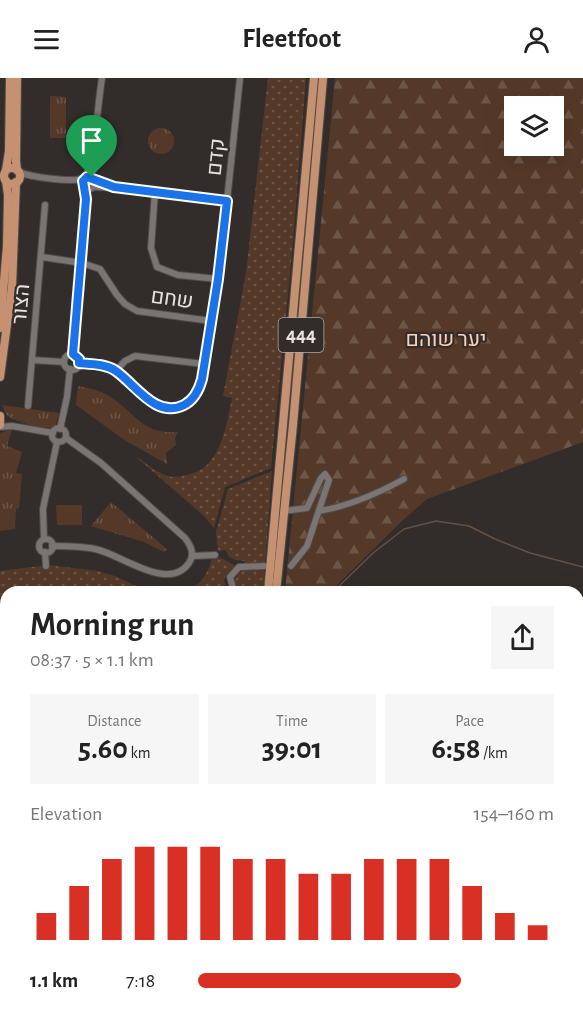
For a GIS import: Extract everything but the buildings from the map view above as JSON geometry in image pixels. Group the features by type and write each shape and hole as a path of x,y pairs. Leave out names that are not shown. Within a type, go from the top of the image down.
{"main road":[{"path":"0,327 7,246 8,195 4,176 9,151 10,78"},
{"path":"0,377 12,287 18,176 16,161 17,78"},
{"name":"444","path":"269,586 314,78"},
{"name":"444","path":"277,586 323,78"},
{"path":"4,176 11,168 18,176"},
{"path":"4,176 11,184 18,176"},
{"path":"0,416 0,426"}],"street":[{"path":"73,354 86,199 102,78"},
{"name":"קדם","path":"116,371 155,404 171,409 179,408 190,402 200,387 218,279 240,78"},
{"path":"18,176 227,201"},
{"path":"155,191 151,249 157,267 178,275 218,279"},
{"name":"הצור","path":"28,406 45,205"},
{"name":"שחם","path":"42,258 82,263 100,269 117,295 125,304 137,311 211,321"},
{"path":"64,362 68,355 73,354"},
{"path":"64,362 70,369 76,368 79,359 73,354"},
{"path":"79,363 103,366 116,371 125,361 135,356 204,364"},
{"path":"32,360 64,362"},
{"path":"0,426 53,433 60,429 70,369"},
{"path":"0,416 12,426"},
{"path":"52,546 96,549 165,575 179,573 187,566 192,556 190,545 185,538 100,463 66,438 65,431 60,429"},
{"path":"45,552 39,546 44,539 44,509 57,442 53,433"},
{"path":"57,442 62,442 66,438"},
{"path":"284,511 308,508 325,474 329,480 307,546 291,566"},
{"path":"319,511 343,506 376,494 404,479"},
{"path":"44,539 50,540 52,546 50,551 45,552"},
{"path":"45,552 46,566"},
{"path":"192,556 215,555"},
{"path":"233,586 231,577 239,567 264,566"}],"green space":[{"path":"268,78 306,78 271,468 225,487 214,528 203,515 135,456 164,475 177,477 198,471 208,464 220,445 232,398 223,396 246,273"},
{"name":"יער שוהם","path":"335,78 583,78 583,442 427,499 336,586 286,586"},
{"path":"50,96 66,97 66,138 50,138"},
{"path":"161,128 170,132 174,141 170,150 161,154 152,150 148,141 152,132"},
{"path":"78,386 109,396 147,426 166,432 178,432 175,438 176,445 166,453 167,464 126,441 76,405"},
{"path":"2,405 59,413 55,427 51,428 22,423 10,418"},
{"path":"12,429 7,446 22,452 16,473 22,474 19,508 16,509 15,529 0,531 0,433"},
{"path":"272,471 263,586 233,586 245,561 235,560 228,556 226,550 218,551 216,532 228,489"},
{"path":"111,502 167,549 164,552 144,542 91,526"},
{"path":"56,505 82,505 82,525 57,525"},
{"path":"212,558 221,558 236,566 224,579 226,586 196,586 208,569"},
{"path":"48,565 98,571 136,586 0,586 0,571"}],"waterway":[{"path":"339,586 373,553 404,529 436,521 469,526 530,553 583,567"}],"route":[{"path":"87,177 92,177 94,180 114,187 227,201 218,279 202,379 200,387 190,402 179,408 160,407 116,371 103,366 79,363 79,359 73,354 86,199 83,181 87,177"}]}
